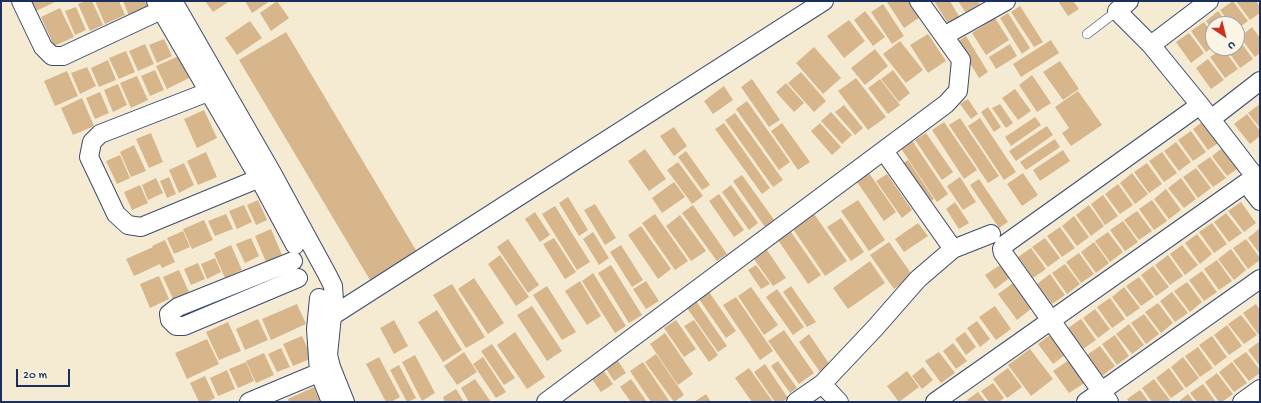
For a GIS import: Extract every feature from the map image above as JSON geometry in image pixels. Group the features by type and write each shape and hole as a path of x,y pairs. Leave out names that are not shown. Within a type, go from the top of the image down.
{"street":[{"path":"20,1 43,47 52,56 63,56 166,4"},
{"path":"328,305 824,1"},
{"path":"546,402 946,104 958,91 960,60 919,1"},
{"path":"944,36 1006,1"},
{"path":"1151,45 1209,1"},
{"path":"166,4 208,92 265,176"},
{"path":"166,4 265,176 297,246 333,286 328,305 328,355 325,370 331,402"},
{"path":"1123,6 1151,45 1200,105 1260,183"},
{"path":"1211,119 1260,81"},
{"path":"208,92 100,134 92,142 89,157 116,214 128,225 141,227 265,176"},
{"path":"1105,396 1003,253 1002,249 1004,245 1200,105"},
{"path":"884,151 953,250"},
{"path":"935,402 1246,183 1260,201"},
{"path":"796,402 822,384 875,328 918,279 953,250 991,234"},
{"path":"297,246 298,278 328,305"},
{"path":"297,246 178,307 169,314 170,320 176,326 184,326 298,278"},
{"path":"1086,402 1105,396 1260,279"},
{"path":"249,402 325,370"},
{"path":"325,370 344,402"},
{"path":"822,384 839,402"},
{"path":"1242,402 1260,389"}],"lane":[{"path":"1087,34 1123,6"}],"building":[{"path":"32,1 55,1 55,2 36,11"},
{"path":"85,1 92,1 103,25 90,31 78,4"},
{"path":"95,1 119,1 125,15 105,24"},
{"path":"123,1 145,1 148,8 129,16"},
{"path":"205,1 230,1 213,12"},
{"path":"245,1 270,1 252,13"},
{"path":"277,1 289,18 271,31 260,13"},
{"path":"910,1 920,17 904,28 887,2"},
{"path":"934,1 950,1 960,18 949,25"},
{"path":"958,1 978,1 980,4 966,13"},
{"path":"1058,1 1073,1 1079,9 1068,16"},
{"path":"1233,1 1244,16 1224,16 1220,10"},
{"path":"1236,1 1256,1 1260,7 1260,13 1250,20"},
{"path":"883,4 904,36 892,44 871,12"},
{"path":"1020,6 1043,42 1034,47 1011,12"},
{"path":"76,7 86,30 75,35 65,11"},
{"path":"60,8 74,37 54,46 41,17"},
{"path":"865,11 885,37 873,46 854,20"},
{"path":"1218,11 1222,16 1212,16"},
{"path":"1008,13 1030,48 1022,54 1000,18"},
{"path":"995,18 1009,40 986,55 972,33"},
{"path":"849,20 865,41 844,58 827,36"},
{"path":"250,21 262,38 237,55 225,38"},
{"path":"1204,22 1205,51 1191,31"},
{"path":"1252,27 1260,38 1260,53 1255,57 1245,44 1245,33"},
{"path":"286,32 420,257 373,285 239,60"},
{"path":"1189,33 1204,53 1191,63 1176,42"},
{"path":"928,34 946,61 928,73 910,45"},
{"path":"966,36 988,72 979,78 957,42"},
{"path":"164,39 172,56 157,63 149,45"},
{"path":"1051,40 1059,53 1021,77 1013,64"},
{"path":"900,41 923,70 906,83 883,54"},
{"path":"145,44 154,64 138,71 129,51"},
{"path":"1010,44 1017,56 996,69 989,57"},
{"path":"814,47 841,78 823,94 796,63"},
{"path":"1245,48 1253,59 1240,68 1232,56 1245,56"},
{"path":"875,49 888,66 865,85 851,68"},
{"path":"126,51 135,72 119,79 109,58"},
{"path":"179,56 189,78 167,89 156,66"},
{"path":"1229,56 1238,69 1225,78 1210,57"},
{"path":"1208,59 1224,80 1211,89 1196,68"},
{"path":"108,60 116,80 99,87 91,68"},
{"path":"1060,61 1079,89 1063,100 1043,72"},
{"path":"87,67 96,86 80,94 71,73"},
{"path":"155,70 164,90 150,96 141,76"},
{"path":"893,70 910,93 899,102 881,79"},
{"path":"67,71 78,96 55,106 44,81"},
{"path":"801,72 826,101 814,112 788,83"},
{"path":"1032,75 1051,103 1037,112 1019,85"},
{"path":"137,76 148,100 131,108 120,83"},
{"path":"856,78 886,117 868,130 838,91"},
{"path":"752,79 780,120 769,127 741,87"},
{"path":"880,79 900,105 888,114 868,88"},
{"path":"786,83 804,103 794,112 776,92"},
{"path":"118,84 127,105 113,112 104,90"},
{"path":"724,86 733,100 713,114 704,101"},
{"path":"1015,89 1031,111 1018,120 1002,98"},
{"path":"1078,91 1102,125 1071,146 1062,133 1069,128 1055,107"},
{"path":"100,92 109,113 95,119 86,98"},
{"path":"82,98 94,126 73,135 61,108"},
{"path":"968,99 978,114 971,119 960,104"},
{"path":"747,101 790,162 779,170 736,109"},
{"path":"1000,104 1013,123 1006,128 992,108"},
{"path":"1260,104 1260,128 1248,113"},
{"path":"844,105 863,128 855,135 835,112"},
{"path":"988,107 1001,127 994,132 981,112"},
{"path":"204,110 217,138 197,148 184,119"},
{"path":"831,112 852,135 842,144 821,121"},
{"path":"735,113 783,180 773,187 725,120"},
{"path":"1247,114 1260,131 1260,136 1250,144 1234,124"},
{"path":"1035,117 1041,125 1011,146 1005,137"},
{"path":"960,118 999,176 988,183 949,125"},
{"path":"980,118 1016,172 1004,180 968,126"},
{"path":"1205,120 1221,141 1208,150 1193,129"},
{"path":"944,122 977,170 964,179 932,130"},
{"path":"724,123 770,188 762,194 715,129"},
{"path":"782,123 810,162 798,170 771,131"},
{"path":"820,123 841,147 832,155 811,131"},
{"path":"1047,126 1053,135 1016,161 1009,151"},
{"path":"674,127 687,146 674,156 660,136"},
{"path":"1191,131 1206,152 1193,161 1178,140"},
{"path":"151,133 163,162 149,168 136,139"},
{"path":"926,133 953,172 942,180 915,140"},
{"path":"911,139 948,194 937,202 900,147"},
{"path":"1055,139 1060,147 1026,170 1020,162"},
{"path":"1176,142 1191,162 1179,171 1164,151"},
{"path":"134,145 146,171 131,177 120,152"},
{"path":"1225,146 1240,167 1227,176 1212,156"},
{"path":"645,149 666,179 649,191 628,161"},
{"path":"1063,150 1070,161 1040,181 1033,170"},
{"path":"686,151 710,185 702,190 678,157"},
{"path":"206,152 217,177 198,185 187,161"},
{"path":"1162,152 1177,173 1164,182 1149,161"},
{"path":"120,155 130,178 117,184 106,161"},
{"path":"1210,157 1226,178 1213,187 1197,166"},
{"path":"908,160 934,199 924,206 897,167"},
{"path":"678,162 703,196 692,204 667,170"},
{"path":"184,163 194,185 179,193 169,170"},
{"path":"1147,163 1162,184 1149,193 1134,172"},
{"path":"1196,168 1211,188 1198,198 1183,177"},
{"path":"869,173 896,212 884,221 857,182"},
{"path":"1023,173 1038,195 1022,206 1007,184"},
{"path":"1132,173 1148,194 1135,204 1120,183"},
{"path":"887,174 912,210 902,218 876,181"},
{"path":"742,175 775,221 765,227 733,181"},
{"path":"169,177 176,194 167,198 160,181"},
{"path":"960,177 976,202 963,210 947,186"},
{"path":"156,178 163,193 148,200 142,185"},
{"path":"1181,178 1196,199 1184,208 1168,188"},
{"path":"979,179 1008,222 999,228 970,185"},
{"path":"674,182 685,197 662,213 652,198"},
{"path":"1118,184 1133,205 1120,214 1105,194"},
{"path":"140,185 148,203 132,210 124,192"},
{"path":"731,185 758,223 749,230 722,192"},
{"path":"1166,189 1181,210 1169,219 1154,199"},
{"path":"719,194 744,230 734,237 709,201"},
{"path":"1103,195 1118,216 1105,225 1091,204"},
{"path":"568,197 588,230 579,236 559,203"},
{"path":"258,200 267,220 256,225 247,205"},
{"path":"858,200 885,240 869,251 841,211"},
{"path":"1152,200 1167,221 1154,230 1139,209"},
{"path":"955,202 969,223 959,229 946,209"},
{"path":"1241,202 1256,223 1244,232 1228,211"},
{"path":"595,204 616,238 605,245 584,210"},
{"path":"244,205 252,222 237,229 229,211"},
{"path":"693,205 727,254 717,261 682,213"},
{"path":"1089,205 1104,226 1091,236 1076,215"},
{"path":"555,206 590,262 577,270 542,214"},
{"path":"812,211 847,261 825,276 791,226"},
{"path":"1137,211 1152,231 1139,240 1124,220"},
{"path":"535,212 550,235 540,242 525,219"},
{"path":"1226,213 1242,233 1229,242 1214,222"},
{"path":"226,214 233,229 215,236 208,221"},
{"path":"655,214 688,261 675,270 642,223"},
{"path":"680,215 706,251 691,261 666,226"},
{"path":"1074,216 1089,237 1077,246 1062,226"},
{"path":"841,218 864,252 851,261 827,227"},
{"path":"204,220 213,240 192,249 183,229"},
{"path":"1123,221 1138,242 1125,251 1110,230"},
{"path":"918,223 928,236 904,252 895,239"},
{"path":"1212,223 1227,244 1214,253 1199,232"},
{"path":"641,226 671,269 658,279 628,235"},
{"path":"1060,227 1075,248 1062,257 1047,236"},
{"path":"1260,228 1260,254 1248,238"},
{"path":"271,229 282,255 266,262 255,236"},
{"path":"183,231 190,247 174,254 167,238"},
{"path":"593,232 609,258 599,265 583,239"},
{"path":"791,232 821,275 808,284 778,240"},
{"path":"1108,232 1123,252 1110,262 1095,241"},
{"path":"1197,234 1212,254 1200,264 1185,243"},
{"path":"251,238 259,256 245,263 236,244"},
{"path":"554,238 576,272 565,279 543,244"},
{"path":"1045,238 1060,258 1048,267 1032,247"},
{"path":"508,239 539,285 528,293 497,247"},
{"path":"1246,239 1260,258 1260,260 1248,269 1233,248"},
{"path":"165,240 175,262 162,268 160,264 134,276 126,259"},
{"path":"889,242 913,276 894,289 870,255"},
{"path":"1094,242 1109,263 1096,273 1081,252"},
{"path":"231,245 242,270 225,278 214,253"},
{"path":"621,245 643,280 632,287 610,252"},
{"path":"1182,245 1198,265 1185,275 1170,254"},
{"path":"1031,248 1046,269 1033,278 1018,257"},
{"path":"1231,249 1246,270 1234,280 1218,259"},
{"path":"767,250 786,278 773,286 754,259"},
{"path":"1079,253 1094,274 1081,283 1066,262"},
{"path":"500,255 529,297 516,306 488,264"},
{"path":"1168,255 1183,276 1170,285 1155,265"},
{"path":"215,258 221,272 207,279 201,264"},
{"path":"1217,260 1232,281 1219,290 1204,269"},
{"path":"870,261 885,283 848,309 833,288"},
{"path":"198,263 205,279 191,285 184,269"},
{"path":"1003,263 1012,276 995,289 985,275"},
{"path":"1065,264 1080,284 1067,294 1052,273"},
{"path":"611,265 642,315 629,323 598,273"},
{"path":"756,265 770,284 761,289 748,270"},
{"path":"1153,266 1169,287 1156,296 1141,275"},
{"path":"179,270 189,292 173,299 163,277"},
{"path":"1202,271 1217,292 1204,301 1189,280"},
{"path":"593,273 626,326 615,333 582,281"},
{"path":"1050,274 1065,295 1052,304 1037,284"},
{"path":"159,276 169,299 150,308 140,284"},
{"path":"1139,277 1154,297 1141,306 1126,286"},
{"path":"474,278 504,323 488,334 458,289"},
{"path":"580,281 601,316 587,325 565,291"},
{"path":"646,281 659,301 646,309 633,289"},
{"path":"1187,282 1202,302 1190,312 1174,291"},
{"path":"1013,283 1032,308 1017,320 998,294"},
{"path":"452,284 485,337 466,348 433,295"},
{"path":"547,286 576,332 562,340 533,295"},
{"path":"791,286 816,322 807,327 783,292"},
{"path":"751,287 778,325 764,335 738,296"},
{"path":"1124,287 1140,308 1127,317 1112,297"},
{"path":"777,289 804,327 793,335 766,297"},
{"path":"709,292 736,331 726,338 699,299"},
{"path":"1172,292 1188,313 1175,322 1160,301"},
{"path":"736,297 773,351 760,360 723,305"},
{"path":"1110,298 1125,319 1112,328 1097,307"},
{"path":"696,301 727,346 718,352 687,308"},
{"path":"1158,303 1173,323 1161,333 1145,312"},
{"path":"297,304 306,324 271,340 262,319"},
{"path":"1256,304 1260,310 1260,333 1258,334 1243,313"},
{"path":"532,306 562,351 547,361 517,315"},
{"path":"995,306 1011,329 996,340 979,317"},
{"path":"1095,309 1110,329 1098,338 1083,318"},
{"path":"437,310 462,350 443,362 418,322"},
{"path":"1144,314 1159,334 1146,344 1131,323"},
{"path":"1241,315 1257,335 1244,344 1228,324"},
{"path":"258,319 268,340 245,350 236,329"},
{"path":"1081,319 1096,340 1083,349 1068,328"},
{"path":"394,320 408,346 394,354 380,328"},
{"path":"676,320 696,349 684,357 664,328"},
{"path":"694,320 718,355 709,362 684,326"},
{"path":"977,321 990,339 980,347 967,328"},
{"path":"228,322 241,351 219,360 206,332"},
{"path":"1129,324 1144,345 1132,354 1116,334"},
{"path":"1227,325 1242,346 1229,355 1214,335"},
{"path":"784,330 814,373 799,384 768,341"},
{"path":"515,332 545,377 527,389 497,345"},
{"path":"965,332 976,347 966,355 955,339"},
{"path":"665,333 693,374 678,385 650,344"},
{"path":"809,334 830,365 820,372 799,342"},
{"path":"1050,335 1065,355 1053,364 1038,344"},
{"path":"1115,335 1129,356 1117,365 1102,344"},
{"path":"302,336 312,358 293,366 283,344"},
{"path":"1212,336 1227,357 1215,366 1199,345"},
{"path":"207,339 219,364 187,379 175,353"},
{"path":"1260,341 1260,366 1248,350"},
{"path":"953,343 967,361 956,369 943,351"},
{"path":"492,344 515,378 504,385 481,351"},
{"path":"1100,346 1115,366 1102,376 1087,355"},
{"path":"1198,347 1213,368 1200,377 1185,356"},
{"path":"281,348 290,367 277,372 268,354"},
{"path":"1030,349 1053,379 1031,396 1008,365"},
{"path":"464,352 477,372 457,385 444,366"},
{"path":"939,352 955,373 941,383 925,361"},
{"path":"1246,352 1260,370 1260,373 1249,381 1233,361"},
{"path":"264,353 274,375 256,383 246,361"},
{"path":"656,354 684,395 674,402 645,362"},
{"path":"415,355 435,393 422,401 402,362"},
{"path":"615,356 626,373 614,381 603,364"},
{"path":"379,357 400,397 391,402 386,402 366,364"},
{"path":"483,357 506,392 496,398 473,364"},
{"path":"1183,357 1199,378 1186,388 1171,367"},
{"path":"1069,360 1086,382 1069,393 1053,371"},
{"path":"778,361 797,388 790,393 771,366"},
{"path":"246,362 254,381 238,388 229,369"},
{"path":"643,362 670,402 651,402 630,371"},
{"path":"1232,362 1247,383 1234,392 1219,372"},
{"path":"765,364 788,398 782,402 775,402 754,372"},
{"path":"399,365 416,398 408,402 390,370"},
{"path":"601,367 613,384 601,392 589,375"},
{"path":"923,367 933,380 922,389 912,376"},
{"path":"749,368 773,402 752,402 735,378"},
{"path":"1008,368 1022,387 1007,398 993,379"},
{"path":"1169,368 1184,389 1171,398 1156,378"},
{"path":"227,370 235,389 218,396 210,378"},
{"path":"907,371 919,387 899,402 887,386"},
{"path":"1217,373 1233,394 1222,402 1219,402 1205,382"},
{"path":"205,376 215,398 207,402 199,402 190,383"},
{"path":"475,379 491,402 469,402 461,388"},
{"path":"631,379 647,402 631,402 620,387"},
{"path":"1154,379 1170,400 1167,402 1152,402 1142,388"},
{"path":"993,383 1004,398 999,402 989,402 981,391"},
{"path":"1203,384 1216,402 1197,402 1190,393"},
{"path":"314,387 320,402 289,402 288,399"},
{"path":"456,389 464,402 445,402 443,397"},
{"path":"1140,390 1149,402 1129,402 1127,399"},
{"path":"978,392 986,402 969,402 967,400"},
{"path":"706,394 711,402 694,402"},
{"path":"1188,394 1194,402 1178,402"}]}
